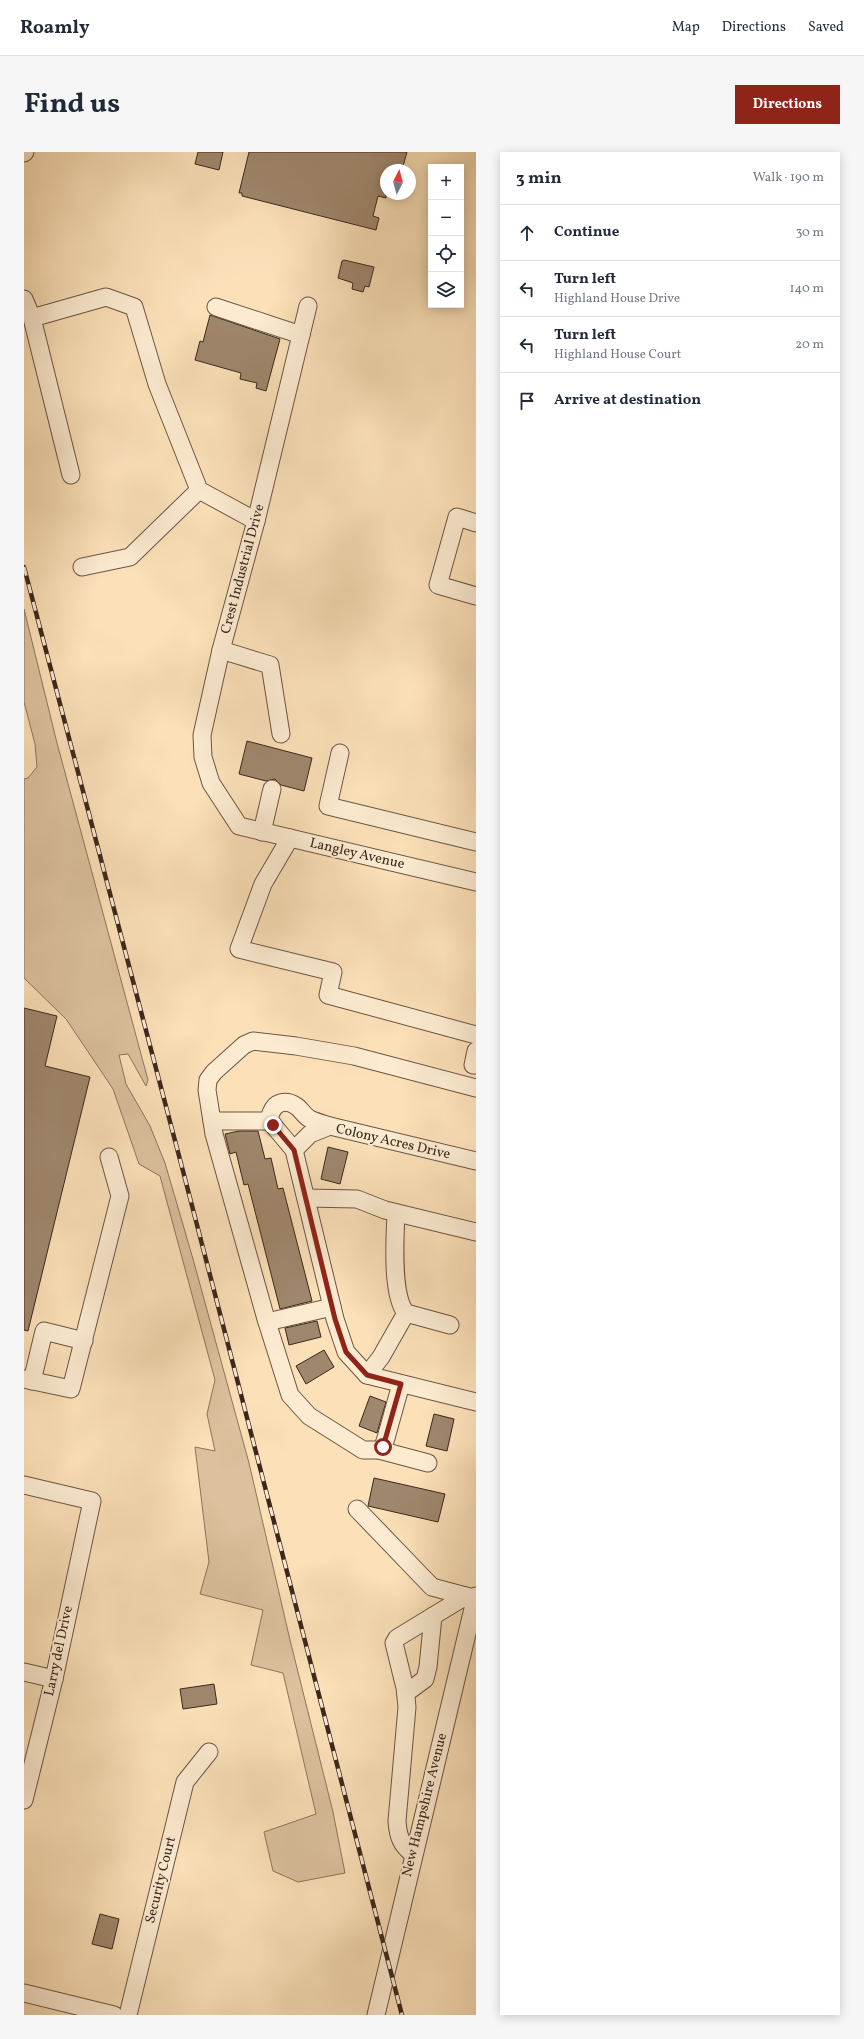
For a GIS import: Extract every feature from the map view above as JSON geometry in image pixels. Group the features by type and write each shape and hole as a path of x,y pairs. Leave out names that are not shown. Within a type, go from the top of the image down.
{"street":[{"path":"32,318 106,297 134,306 157,384 199,490 256,521"},
{"path":"24,299 32,318 71,475"},
{"name":"Crest Industrial Drive","path":"239,826 211,782 203,757 202,735 221,650 256,521 308,306"},
{"path":"216,307 302,335"},
{"path":"82,567 130,557 199,490"},
{"path":"476,523 458,517 438,585 476,596"},
{"path":"221,650 270,665 281,734"},
{"path":"340,753 328,806 476,842"},
{"path":"262,832 272,789"},
{"name":"Langley Avenue","path":"239,826 476,882"},
{"path":"290,838 264,884 239,949 333,972 328,995 476,1035"},
{"path":"428,1463 379,1450 363,1450 309,1416 290,1395 267,1322 212,1122 207,1090 208,1080 214,1072 244,1044 253,1042 296,1046 354,1056 476,1088"},
{"path":"476,1051 473,1065 476,1065"},
{"path":"270,1121 274,1107 279,1103 286,1102 296,1105 309,1118 330,1126"},
{"path":"212,1122 270,1121"},
{"path":"270,1121 294,1150 332,1308 346,1352 367,1375 476,1402"},
{"name":"Colony Acres Drive","path":"294,1150 310,1134 330,1126 476,1160"},
{"path":"84,1341 44,1331 28,1380 71,1389 84,1341 120,1196 109,1157"},
{"path":"306,1198 356,1199 396,1213 475,1227"},
{"path":"396,1213 394,1269 402,1307 406,1313 450,1325"},
{"path":"267,1322 332,1308"},
{"path":"367,1375 381,1357 406,1313"},
{"path":"379,1450 383,1447 401,1384"},
{"name":"Larry del Drive","path":"24,1485 92,1501 54,1680 24,1800"},
{"path":"357,1509 432,1587 472,1597"},
{"path":"413,1854 405,1847 398,1836 396,1821 407,1707 406,1692 395,1640 433,1616 472,1597"},
{"name":"New Hampshire Avenue","path":"376,2015 472,1597"},
{"path":"406,1692 425,1679 428,1667 433,1616"},
{"path":"24,1672 54,1680"},
{"name":"Security Court","path":"128,2015 185,1782 209,1752"},
{"path":"24,1993 114,2015"}],"shaded area":[{"path":"24,609 57,743 148,1080 146,1086 128,1054 119,1055 126,1084 150,1126 165,1163 193,1259 249,1463 290,1640 333,1812 345,1873 298,1882 273,1871 264,1832 316,1814 283,1673 251,1665 263,1610 200,1594 209,1562 195,1447 215,1451 207,1414 215,1380 160,1176 139,1164 113,1089 66,1019 24,978 24,779 28,778 37,767 35,744 24,702"}],"building":[{"path":"198,152 223,152 219,170 195,164"},
{"path":"249,152 407,152 404,164 380,164 380,196 378,196 373,216 379,218 376,230 242,196 242,193 239,193"},
{"path":"344,260 374,267 369,287 365,286 363,292 352,289 353,283 338,278 342,261"},
{"path":"210,315 280,339 266,391 256,388 257,383 240,379 241,373 195,360 200,341 203,342"},
{"path":"247,741 312,758 304,791 281,785 275,779 266,781 239,774"},
{"path":"24,1008 57,1016 45,1066 90,1077 28,1331 24,1330"},
{"path":"239,1131 258,1131 265,1159 271,1158 278,1189 283,1188 312,1301 280,1309 248,1184 244,1185 236,1152 230,1154 225,1134"},
{"path":"328,1147 348,1152 340,1184 321,1179"},
{"path":"317,1321 321,1337 289,1345 285,1328"},
{"path":"324,1350 334,1367 306,1384 296,1366"},
{"path":"370,1396 386,1402 377,1433 359,1426"},
{"path":"434,1414 454,1419 447,1451 426,1446"},
{"path":"374,1478 445,1494 438,1522 368,1506"},
{"path":"214,1684 217,1704 183,1709 180,1689"},
{"path":"100,1914 119,1919 112,1949 92,1944"}],"railway":[{"path":"24,567 183,1171 402,2015"}],"route":[{"path":"273,1125 294,1150 335,1319 346,1352 367,1375 401,1384 383,1447"}]}
